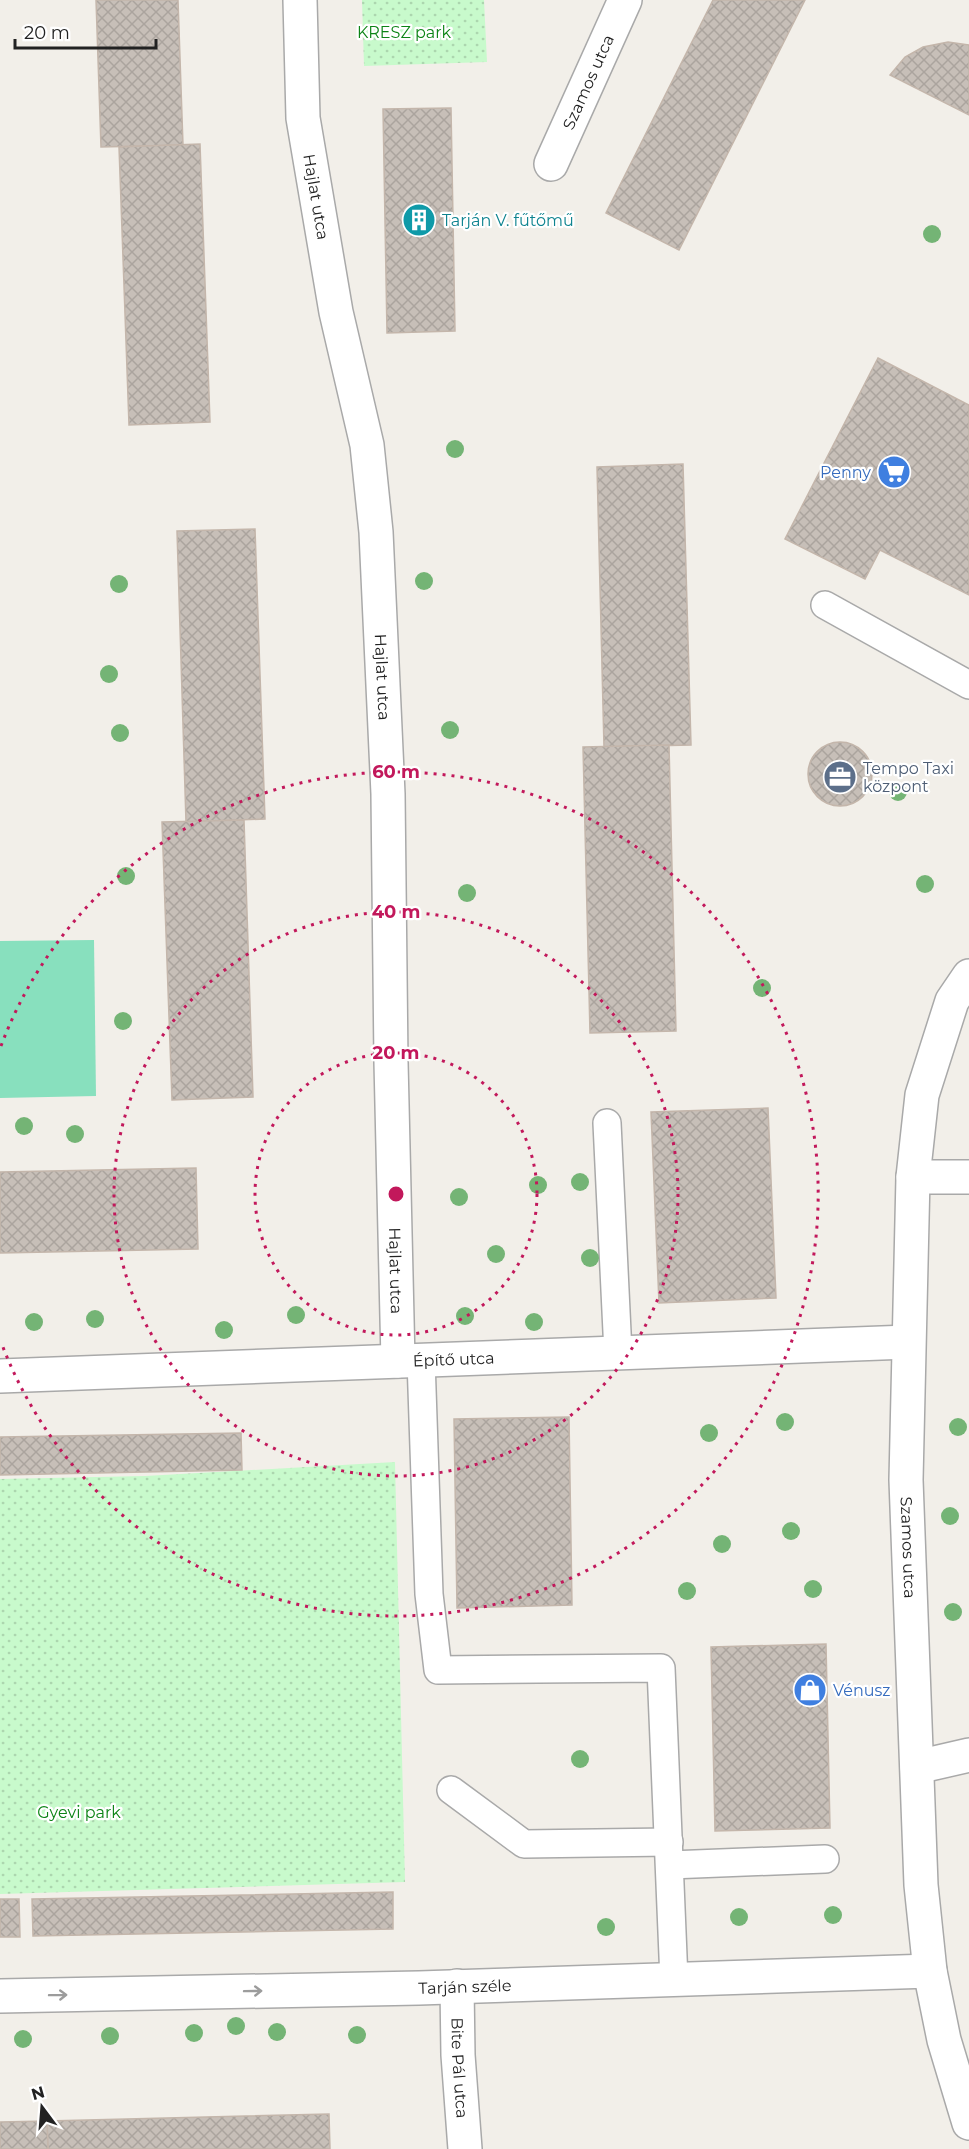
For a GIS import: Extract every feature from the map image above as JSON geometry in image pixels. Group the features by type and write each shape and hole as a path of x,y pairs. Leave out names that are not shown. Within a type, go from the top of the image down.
{"street":[{"name":"Hajlat utca","path":"300,0 303,118 336,312 367,445 376,532 388,794 391,1062 410,1361"},
{"name":"Szamos utca","path":"551,164 625,0"},
{"name":"Szamos utca","path":"969,976 952,1001 922,1095 913,1177 906,1480 921,1885 930,1971 944,2040 969,2123"},
{"path":"913,1177 969,1177"},
{"name":"Építő utca","path":"0,1376 908,1342"},
{"path":"917,1767 969,1755"},
{"name":"Tarján széle","path":"0,1996 457,1986 930,1971"},
{"name":"Bite Pál utca","path":"457,1986 458,2055 465,2149"}],"lane":[{"path":"825,605 969,685"},
{"path":"607,1123 618,1353"},
{"path":"410,1361 429,1594 438,1670 661,1668 674,1980"},
{"path":"451,1790 524,1844 825,1859"}],"green space":[{"name":"KRESZ park","path":"362,0 484,0 487,62 364,66"},
{"path":"94,940 96,1096 0,1098 0,941"},
{"name":"Gyevi park","path":"395,1462 405,1882 0,1894 0,1479 145,1476"}],"building":[{"path":"96,0 178,0 183,145 101,147"},
{"path":"713,0 805,0 679,250 606,213"},
{"path":"948,42 969,45 969,115 890,75 905,57 923,47"},
{"name":"Tarján V. fűtőmű","path":"451,108 455,331 387,333 383,109"},
{"path":"200,144 210,422 129,425 119,147"},
{"name":"Penny","path":"878,358 969,405 969,595 880,550 865,579 785,539"},
{"path":"683,464 691,745 604,747 597,467"},
{"path":"255,529 265,819 186,822 177,531"},
{"name":"Tempo Taxi központ","path":"840,742 852,744 863,751 870,762 872,774 870,786 863,797 852,804 840,806 828,804 817,797 810,786 808,774 810,762 817,751 828,744"},
{"path":"669,745 676,1031 590,1033 583,747"},
{"path":"244,820 253,1097 172,1100 162,822"},
{"path":"768,1108 776,1298 659,1303 651,1112"},
{"path":"196,1168 198,1249 0,1253 0,1172"},
{"path":"569,1417 572,1605 457,1608 454,1419"},
{"path":"241,1433 242,1470 0,1475 0,1437"},
{"path":"826,1644 830,1828 715,1831 711,1647"},
{"path":"393,1892 393,1929 33,1936 32,1899"},
{"path":"0,1899 19,1899 20,1937 0,1937"},
{"path":"329,2114 330,2149 48,2149 47,2121"},
{"path":"47,2121 48,2149 0,2149 0,2122"}],"place":[{"name":"Tarján V. fűtőmű","path":"419,220"},
{"name":"Penny","path":"894,472"},
{"name":"Tempo Taxi központ","path":"840,777"},
{"name":"Vénusz","path":"810,1690"}]}
